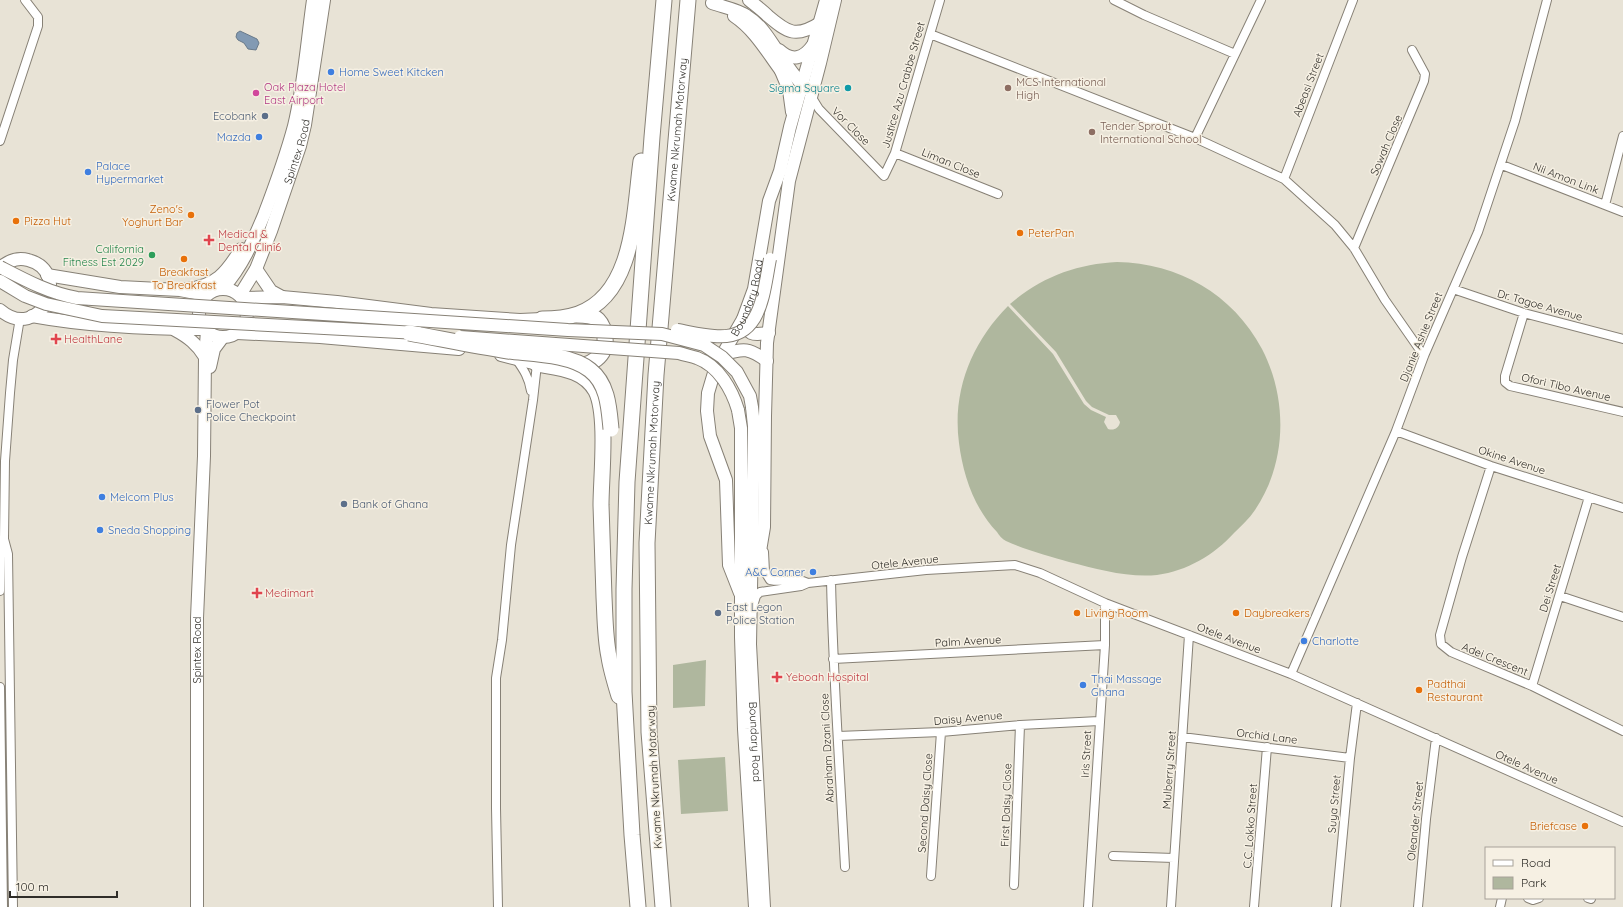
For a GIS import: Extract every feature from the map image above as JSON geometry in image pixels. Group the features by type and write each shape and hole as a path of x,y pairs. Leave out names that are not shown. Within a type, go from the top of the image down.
{"highway":[{"path":"542,319 558,319 577,315 588,310 612,289 621,270 633,224 645,127 653,40 664,0"},
{"name":"Kwame Nkrumah Motorway","path":"638,907 632,835 626,724 624,589 627,482 652,136 664,0"},
{"name":"Kwame Nkrumah Motorway","path":"663,907 649,732 647,543 657,367 688,0"},
{"path":"556,367 586,366 597,359 603,352 606,344 605,334 598,320 592,317 577,315"},
{"path":"409,333 572,361 590,370 601,383 608,402 611,429 610,498 604,577"},
{"path":"537,364 556,367 578,374 588,381 596,390 600,404 602,430 601,505 608,656 626,724"}],"main road":[{"name":"Spintex Road","path":"223,288 238,271 273,192 294,124 314,0"},
{"name":"Spintex Road","path":"241,296 256,269 279,212 300,146 305,125 324,0"},
{"path":"749,0 780,27 787,31 803,31 811,29 820,23"},
{"name":"Boundary Road","path":"740,593 729,565 726,480 710,436 707,411 708,393 716,366 743,319 754,289 768,201 780,170 792,117 808,97 815,43 826,0"},
{"name":"Boundary Road","path":"750,577 758,563 764,527 765,416 769,332 789,181 808,97 835,0"},
{"path":"712,3 724,8 736,10 758,24 775,46 783,54 790,58 796,59 806,54 815,43"},
{"path":"724,8 742,21 756,36 781,71 808,97"},
{"path":"775,46 808,97"},
{"path":"781,71 789,90 792,117"},
{"path":"2,263 34,285 64,296 77,298 552,330 662,334 670,329 714,336 730,336 741,332 753,322 758,312 770,259 778,200 780,170"},
{"path":"47,275 120,287 180,290 197,288 220,278 229,268 250,235 259,226"},
{"path":"2,263 23,259 31,261 39,265 47,275 49,282 49,296 43,308 26,317"},
{"path":"256,269 271,291 282,298"},
{"path":"0,281 25,296 46,304 102,316 409,333"},
{"path":"206,330 202,324 199,312 202,300 212,291 223,288 230,289 241,296 282,298 431,314 520,320 542,319"},
{"path":"180,290 206,296"},
{"path":"237,333 246,323 247,316 247,310 241,296"},
{"path":"0,310 9,316 172,329 206,330 217,336 223,337 237,333 440,347 488,352 537,364"},
{"path":"743,319 747,330 750,333 756,335 769,332"},
{"path":"172,329 186,336 199,348 205,357"},
{"name":"Spintex Road","path":"197,907 197,618 204,456 206,330"},
{"name":"Boundary Road","path":"409,333 679,353 698,358 714,369 733,394 738,410 741,428 740,593 744,730 755,907"},
{"name":"Boundary Road","path":"662,334 704,345 722,357 737,372 750,396 754,426 749,619 751,684 764,907"},
{"name":"Spintex Road","path":"204,394 214,349 223,337"},
{"path":"724,354 742,349 757,354 767,361"}],"street":[{"path":"0,141 38,26 38,17 25,0"},
{"name":"Justice Azu Crabbe Street","path":"884,176 895,153 940,0"},
{"path":"1114,0 1144,15 1235,54"},
{"path":"1195,138 1261,0"},
{"name":"Abeasi Street","path":"1284,178 1353,0"},
{"name":"Djanie Ashie Street","path":"1290,674 1396,431 1424,356 1478,232 1516,121 1547,0"},
{"path":"930,34 1195,138 1284,178 1334,225 1354,248 1385,300 1424,356"},
{"name":"Sowah Close","path":"1354,248 1424,81 1425,74 1412,50"},
{"name":"Vor Close","path":"808,97 884,176"},
{"path":"1605,205 1623,136"},
{"name":"Liman Close","path":"895,153 998,194"},
{"name":"Nii Amon Link","path":"1502,165 1623,212"},
{"name":"Dr. Tagoe Avenue","path":"1453,289 1524,313 1623,339"},
{"name":"Ofori Tibo Avenue","path":"1524,313 1505,376 1505,382 1510,386 1623,412"},
{"path":"0,591 0,556 4,540 5,461 13,360 26,317"},
{"path":"516,359 524,369 529,380 533,400"},
{"path":"498,907 496,678 502,640 516,505 533,400 537,364"},
{"name":"Okine Avenue","path":"1396,431 1492,466 1623,508"},
{"name":"Adei Crescent","path":"1492,466 1462,557 1440,634 1441,644 1451,652 1532,686 1623,731"},
{"name":"Dei Street","path":"1532,686 1589,497"},
{"name":"Otele Avenue","path":"764,527 766,576 770,580 779,582 801,580 808,583"},
{"path":"4,540 8,554 13,907"},
{"name":"Otele Avenue","path":"749,619 756,596 760,592 830,580 926,570 1010,565 1040,573 1105,603 1290,674 1623,822"},
{"name":"Abraham Dzani Close","path":"830,580 844,867"},
{"path":"1560,596 1623,617"},
{"name":"Iris Street","path":"1088,907 1105,645 1105,603"},
{"name":"Mulberry Street","path":"1171,907 1189,635"},
{"name":"Palm Avenue","path":"833,659 1105,645"},
{"path":"0,687 3,907"},
{"name":"Suya Street","path":"1336,907 1350,758 1357,704"},
{"name":"Daisy Avenue","path":"838,736 941,732 1020,725 1099,721"},
{"name":"First Daisy Close","path":"1014,885 1020,725"},
{"name":"Second Daisy Close","path":"931,876 941,732"},
{"name":"Orchid Lane","path":"1182,737 1350,758"},
{"name":"Oleander Street","path":"1418,907 1436,738"},
{"name":"C.C. Lokko Street","path":"1254,907 1267,747"},
{"path":"1113,856 1174,858"}],"green space":[{"path":"1117,262 1161,268 1182,275 1202,285 1236,312 1262,349 1270,368 1280,410 1278,452 1273,472 1266,492 1253,513 1226,541 1209,555 1179,570 1157,575 1146,576 1124,574 1102,570 1069,562 1020,547 1005,540 989,523 976,502 963,467 959,443 959,405 967,368 984,335 1008,306 1053,354 1084,404 1091,410 1106,417 1104,422 1108,429 1112,430 1117,427 1120,422 1116,415 1109,415 1092,407 1086,401 1056,352 1010,304 1034,286 1047,279 1074,269 1102,263"},
{"path":"706,660 705,706 673,708 673,665"},
{"path":"725,757 728,811 681,814 678,760"}],"water":[{"path":"240,31 257,39 259,43 256,50 248,49 244,43 238,40 236,37 237,33"}],"place":[{"name":"Home Sweet Kitcken","path":"331,72"},
{"name":"Sigma Square","path":"848,88"},
{"name":"MCS International High","path":"1008,88"},
{"name":"Oak Plaza Hotel East Airport","path":"256,93"},
{"name":"Ecobank","path":"265,116"},
{"name":"Tender Sprout International School","path":"1092,132"},
{"name":"Mazda","path":"259,137"},
{"name":"Palace Hypermarket","path":"88,172"},
{"name":"Zeno's Yoghurt Bar","path":"191,215"},
{"name":"Pizza Hut","path":"16,221"},
{"name":"PeterPan","path":"1020,233"},
{"name":"Medical & Dental Clini6","path":"209,240"},
{"name":"California Fitness Est 2029","path":"152,255"},
{"name":"Breakfast To Breakfast","path":"184,259"},
{"name":"HealthLane","path":"56,339"},
{"name":"Flower Pot Police Checkpoint","path":"198,410"},
{"name":"Melcom Plus","path":"102,497"},
{"name":"Bank of Ghana","path":"344,504"},
{"name":"Sneda Shopping","path":"100,530"},
{"name":"A&C Corner","path":"813,572"},
{"name":"Medimart","path":"257,593"},
{"name":"East Legon Police Station","path":"718,613"},
{"name":"Living Room","path":"1077,613"},
{"name":"Daybreakers","path":"1236,613"},
{"name":"Charlotte","path":"1304,641"},
{"name":"Yeboah Hospital","path":"777,677"},
{"name":"Thai Massage Ghana","path":"1083,685"},
{"name":"Padthai Restaurant","path":"1419,690"},
{"name":"Briefcase","path":"1585,826"}]}
